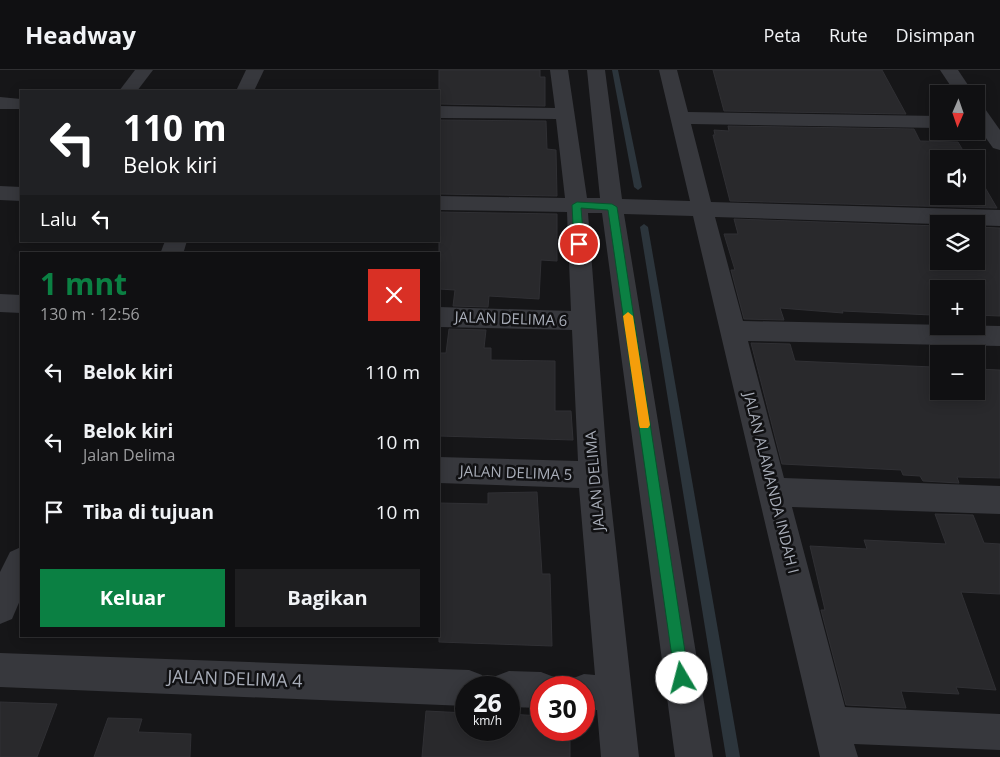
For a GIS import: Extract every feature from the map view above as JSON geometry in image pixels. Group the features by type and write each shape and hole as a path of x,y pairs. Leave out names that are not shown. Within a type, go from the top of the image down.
{"street":[{"path":"129,90 144,70"},
{"path":"245,90 255,70"},
{"name":"JALAN DELIMA","path":"559,70 577,205 593,476 599,692 620,757"},
{"path":"596,70 622,207 694,757"},
{"name":"JALAN ALAMANDA INDAH I","path":"668,70 836,741"},
{"path":"949,70 959,85"},
{"path":"0,103 20,104"},
{"path":"440,112 566,114"},
{"path":"681,118 930,122"},
{"path":"985,125 1000,144"},
{"path":"0,193 20,194"},
{"path":"440,203 577,205 1000,218"},
{"path":"0,303 20,304"},
{"name":"JALAN DELIMA 6","path":"440,316 583,321"},
{"path":"733,331 1000,336"},
{"name":"JALAN DELIMA 5","path":"440,470 593,476"},
{"path":"773,492 1000,500"},
{"path":"0,607 20,565"},
{"name":"JALAN DELIMA 4","path":"0,670 455,687"},
{"path":"836,741 1000,732"}],"building":[{"path":"439,70 540,70 540,77 545,77 545,106 440,104"},
{"path":"713,70 882,70 906,114 724,111"},
{"path":"440,120 546,121 547,149 556,150 557,196 440,194"},
{"path":"728,126 914,129 920,141 958,142 963,150 930,150 930,205 985,205 985,187 997,208 730,201 713,135 715,135 714,130 729,131"},
{"path":"440,212 557,214 557,261 541,260 539,299 489,296 488,307 453,306 455,290 440,289"},
{"path":"734,219 930,226 930,270 985,270 985,227 1000,228 1000,316 985,315 985,280 930,280 930,315 842,311 843,313 780,308 784,320 744,319 731,270 735,270 724,234 738,234"},
{"path":"449,329 486,330 484,348 491,348 491,360 555,361 555,411 571,411 573,440 440,436 440,353 446,353"},
{"path":"751,343 790,344 795,361 930,367 930,400 985,400 985,369 1000,370 1000,478 957,477 959,483 923,481 920,476 903,475 901,470 782,464"},
{"path":"537,492 542,574 550,574 552,646 439,642 440,503 488,504 488,493"},
{"path":"935,514 973,515 984,543 1000,544 1000,594 961,592 996,690 956,687 959,694 901,691 906,708 846,705 821,610 825,610 810,546 867,549 864,540 946,544"},
{"path":"0,702 57,704 37,757 0,757"},
{"path":"426,711 455,712 455,741 520,741 520,715 530,715 530,741 570,741 570,757 422,757"},
{"path":"108,718 142,719 138,732 191,734 190,757 94,757"}],"waterway":[{"path":"615,70 638,187"},
{"path":"644,227 733,757"}],"slow traffic":[{"path":"628,316 644,425"}],"route":[{"path":"579,244 577,205 612,207 682,678"}]}
